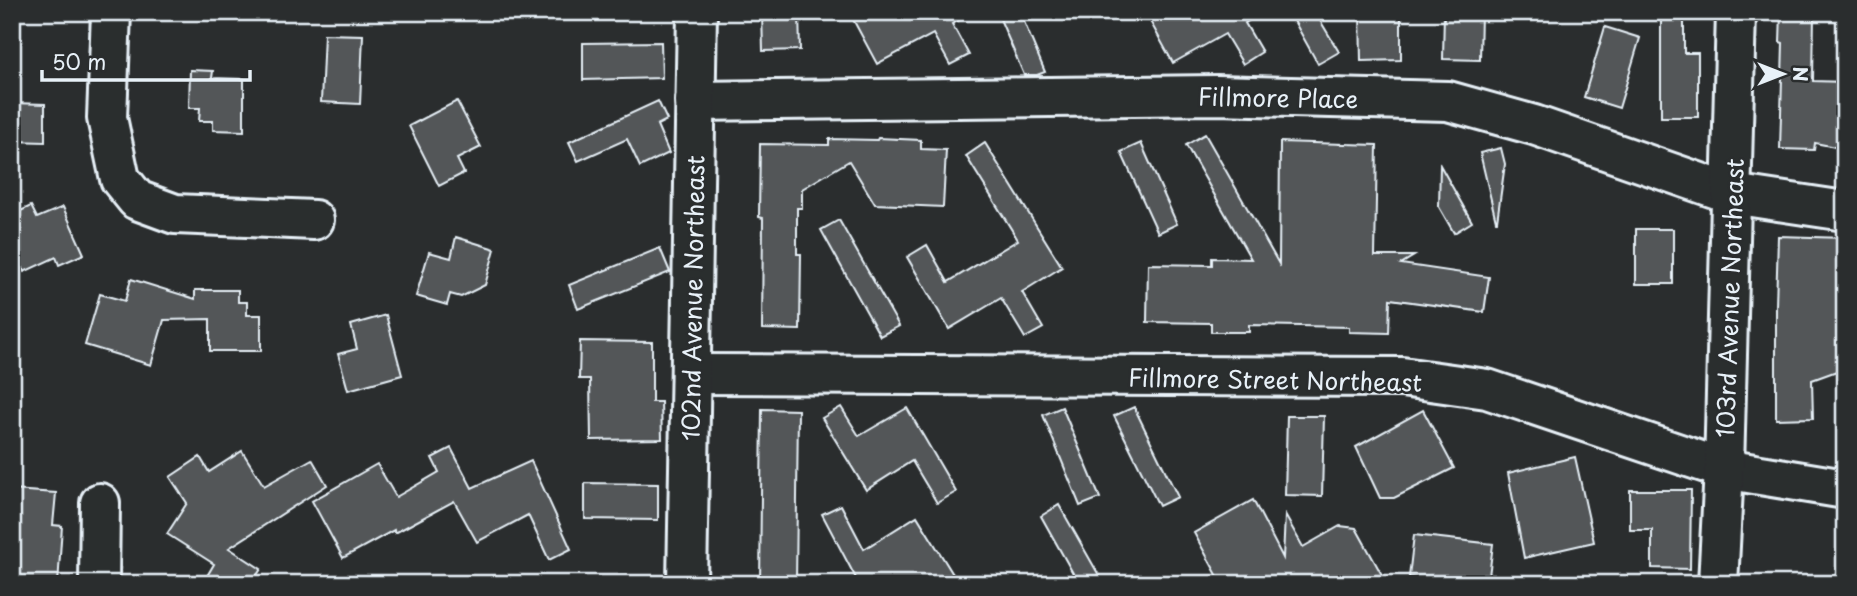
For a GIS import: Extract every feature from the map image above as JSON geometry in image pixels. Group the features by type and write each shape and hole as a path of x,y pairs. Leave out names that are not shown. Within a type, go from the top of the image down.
{"street":[{"path":"111,12 107,118 120,180 138,200 174,214 314,220"},
{"name":"102nd Avenue Northeast","path":"687,584 697,12"},
{"name":"103rd Avenue Northeast","path":"1718,584 1724,469 1736,12"},
{"name":"Fillmore Place","path":"695,101 1217,95 1448,102 1534,125 1732,194 1845,211"},
{"name":"Fillmore Street Northeast","path":"691,374 1402,377 1487,388 1724,469 1845,489"},
{"path":"99,584 100,503"}],"building":[{"path":"762,12 799,12 800,50 763,51"},
{"path":"849,12 974,12 952,24 969,55 950,65 933,34 877,64"},
{"path":"997,12 1020,12 1045,72 1024,75"},
{"path":"1145,12 1264,12 1245,23 1262,52 1243,64 1225,34 1173,63"},
{"path":"1289,12 1315,12 1339,52 1318,64"},
{"path":"1360,12 1401,12 1401,60 1361,61"},
{"path":"1444,12 1481,12 1480,60 1443,59"},
{"path":"1661,12 1684,12 1684,53 1698,53 1698,117 1661,117"},
{"path":"1781,12 1814,12 1813,81 1845,82 1845,149 1815,143 1814,150 1780,149 1783,43 1780,42"},
{"path":"1605,27 1640,38 1619,108 1584,97"},
{"path":"324,34 363,35 360,104 321,102"},
{"path":"661,42 662,78 583,80 583,43"},
{"path":"190,70 213,71 212,78 244,79 244,131 213,130 213,121 199,121 200,108 189,108"},
{"path":"457,101 481,147 457,159 464,173 439,186 409,126"},
{"path":"658,101 667,120 657,125 669,153 640,167 627,139 578,161 569,142"},
{"path":"12,103 45,104 45,142 12,141"},
{"path":"1205,134 1279,264 1280,142 1377,145 1375,256 1414,256 1401,264 1489,277 1484,312 1390,299 1389,333 1349,332 1349,327 1249,325 1249,332 1211,332 1211,323 1147,322 1148,264 1212,265 1212,258 1251,259 1186,145"},
{"path":"829,139 921,140 921,149 946,150 943,207 875,204 849,161 802,189 802,208 797,208 797,254 801,254 800,330 762,329 763,218 759,217 760,144 829,145"},
{"path":"985,143 1062,267 1022,292 1043,328 1025,338 1001,298 949,329 907,257 927,245 948,282 1018,240 966,156"},
{"path":"1141,143 1177,224 1158,233 1121,152"},
{"path":"1501,148 1505,164 1496,221 1480,153"},
{"path":"1440,165 1472,222 1454,233 1439,207"},
{"path":"31,206 37,218 63,207 84,254 59,265 56,257 24,272 12,244 12,215"},
{"path":"839,220 899,326 880,336 821,230"},
{"path":"1636,229 1673,229 1673,284 1636,284"},
{"path":"1778,236 1845,238 1845,368 1812,380 1813,418 1776,419"},
{"path":"456,237 495,249 485,285 461,297 450,294 447,305 416,296 429,252 451,258"},
{"path":"660,248 670,272 578,309 569,285"},
{"path":"131,279 195,299 195,290 238,290 238,302 247,302 247,315 261,315 261,351 210,351 210,319 164,320 151,365 85,345 100,294 125,301"},
{"path":"386,315 402,375 348,390 338,354 357,349 351,325"},
{"path":"580,341 652,342 652,402 661,402 662,439 591,440 590,379 579,379"},
{"path":"841,407 859,436 907,408 956,492 937,503 912,461 866,490 822,418"},
{"path":"1062,407 1100,498 1080,506 1043,415"},
{"path":"1134,407 1178,497 1159,506 1114,416"},
{"path":"762,409 798,410 796,584 760,584"},
{"path":"1423,410 1454,468 1394,498 1380,498 1356,447"},
{"path":"1287,416 1324,416 1322,496 1285,495"},
{"path":"451,448 472,488 531,461 571,549 549,560 528,515 477,542 454,501 343,558 312,501 377,464 396,497 439,472 432,458"},
{"path":"242,451 264,486 312,459 327,485 229,548 261,569 251,584 219,584 207,576 214,564 167,534 187,503 170,477 200,457 209,472"},
{"path":"1575,457 1594,542 1524,558 1508,473"},
{"path":"585,483 658,484 658,520 585,519"},
{"path":"12,490 56,493 53,525 62,526 58,584 12,584"},
{"path":"1630,490 1691,490 1690,569 1652,568 1652,530 1630,530"},
{"path":"1253,500 1283,558 1285,515 1303,547 1340,526 1356,528 1387,584 1222,584 1194,533"},
{"path":"841,505 864,549 917,516 959,584 859,584 822,514"},
{"path":"1059,505 1104,584 1079,584 1041,516"},
{"path":"1414,535 1493,544 1488,584 1409,577"}]}
